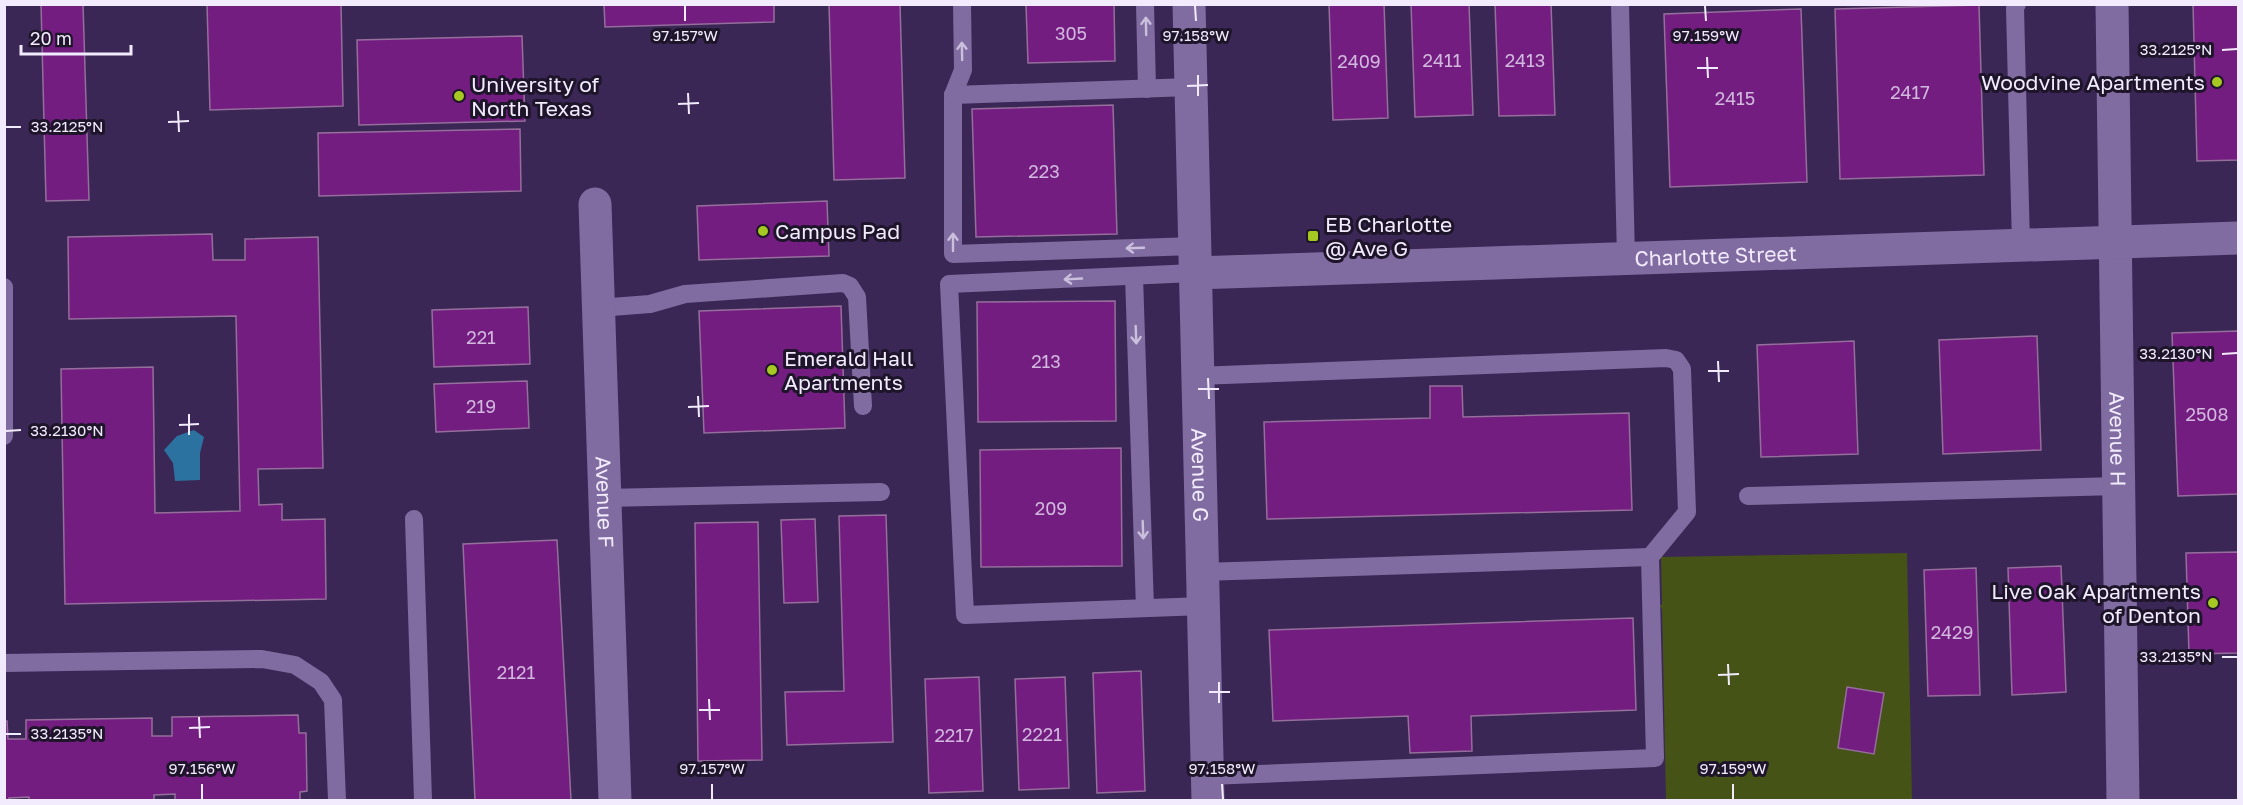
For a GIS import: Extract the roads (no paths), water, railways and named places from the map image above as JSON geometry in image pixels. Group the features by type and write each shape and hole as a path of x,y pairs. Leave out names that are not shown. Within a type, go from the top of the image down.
{"street":[{"name":"Avenue G","path":"1189,4 1208,788"},
{"name":"Avenue H","path":"2112,4 2123,801"},
{"name":"Avenue F","path":"595,204 615,801"},
{"name":"Charlotte Street","path":"1194,260 1626,258 2238,238"}],"lane":[{"path":"962,4 963,70 953,95 953,254 1194,260"},
{"path":"1145,4 1147,89"},
{"path":"1620,4 1626,258"},
{"path":"2017,4 2015,8 2021,244"},
{"path":"953,95 1191,87"},
{"path":"1194,260 1134,276 949,284 965,615 1203,606"},
{"path":"1134,276 1145,608"},
{"path":"598,308 650,304 685,294 843,283 850,286 857,297 862,406"},
{"path":"4,287 4,436"},
{"path":"1197,376 1666,358 1676,360 1682,369 1687,512 1650,557 1655,758 1208,788"},
{"path":"1748,496 2119,486"},
{"path":"605,498 881,492"},
{"path":"414,519 423,801"},
{"path":"1202,573 1650,557"},
{"path":"4,663 252,659 295,665 321,682 333,700 337,801"}],"water":[{"path":"194,430 204,437 200,453 200,480 175,481 173,463 164,450 177,436"}],"place":[{"name":"Woodvine Apartments","path":"2217,82"},
{"name":"University of North Texas","path":"459,96"},
{"name":"Campus Pad","path":"763,231"},
{"name":"EB Charlotte @ Ave G","path":"1313,236"},
{"name":"Emerald Hall Apartments","path":"772,370"},
{"name":"Live Oak Apartments of Denton","path":"2213,603"}]}
